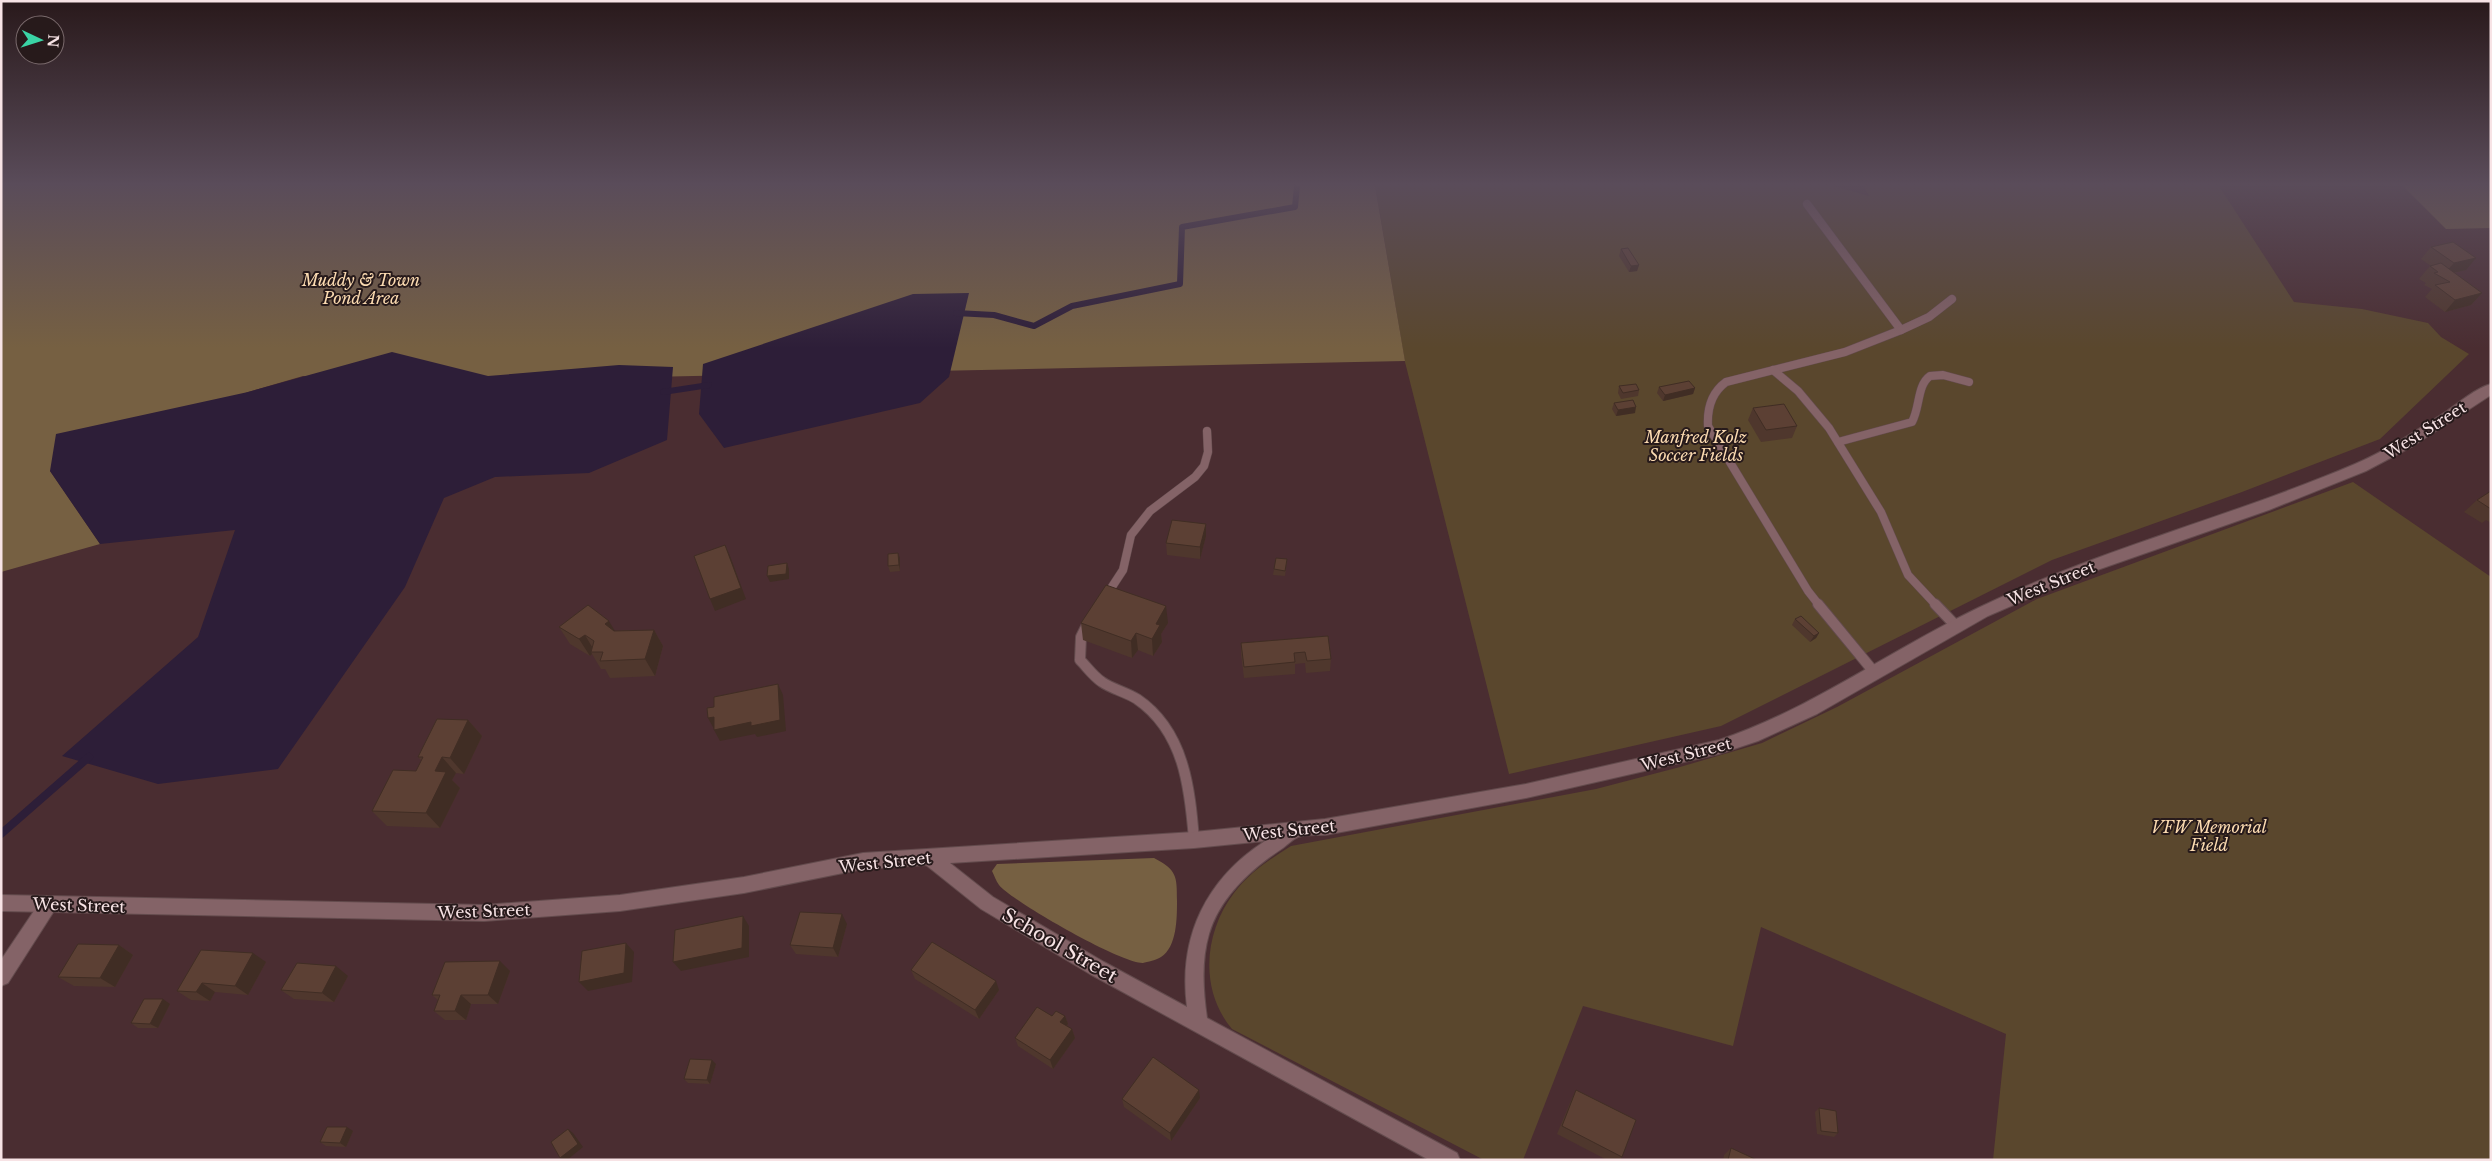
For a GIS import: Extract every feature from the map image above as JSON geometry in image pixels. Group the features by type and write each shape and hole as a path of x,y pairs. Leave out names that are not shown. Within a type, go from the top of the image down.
{"street":[{"name":"West Street","path":"1,903 322,912 484,913 620,903 744,885 863,861 1194,840 1294,831 1384,818 1517,793 1720,747 1781,724 1983,612 2078,571 2264,506 2361,467 2408,443 2491,388"},
{"path":"1198,1021 1194,998 1194,964 1198,939 1207,916 1219,894 1236,874 1261,850 1294,831"},
{"name":"School Street","path":"930,856 987,903 1097,968 1198,1021 1450,1160"},
{"path":"1,977 48,904"}],"lane":[{"path":"1834,240 1901,330"},
{"path":"1874,672 1808,591 1708,428 1707,411 1716,389 1729,381 1845,352 1928,317 1952,299"},
{"path":"1773,370 1793,386 1814,409 1838,442 1881,512 1908,575 1956,626"},
{"path":"1838,442 1912,422 1920,409 1924,380 1929,377 1949,376 1969,382"},
{"path":"1194,840 1186,770 1178,746 1162,721 1138,699 1103,682 1080,660 1081,637 1097,608 1114,587 1123,570 1131,535 1150,511 1195,477 1204,466 1208,452 1207,431"}],"green space":[{"name":"Muddy & Town Pond Area","path":"1,240 1384,240 1405,361 409,382 303,376 248,392 50,471 100,544 1,572"},
{"name":"Manfred Kolz Soccer Fields","path":"1384,240 2254,240 2294,302 2362,309 2428,323 2441,337 2469,354 2380,439 2242,492 2052,560 1721,726 1509,774 1405,362"},
{"name":"VFW Memorial Field","path":"2353,482 2491,577 2491,1160 1993,1160 2006,1034 1761,927 1733,1046 1583,1006 1523,1160 1484,1160 1232,1029 1221,1014 1214,997 1210,979 1211,943 1216,925 1224,908 1246,879 1291,846 1596,789 1762,743 1837,707 2037,599"},
{"path":"1154,858 1171,870 1176,880 1176,924 1173,939 1166,952 1159,958 1143,963 1131,961 1114,954 1045,917 1008,893 999,885 992,871 997,864"}],"shaded area":[{"path":"969,293 949,377 920,403 724,448 699,414 703,364 913,294"},
{"path":"392,352 488,376 619,365 673,367 667,440 589,473 495,477 444,498 405,587 278,769 158,784 62,756 198,637 235,530 100,544 50,471 56,434 248,392"}],"building":[{"path":"2453,242 2476,258 2454,263 2431,247"},
{"path":"1628,248 1639,265 1631,266 1621,249"},
{"path":"2441,263 2482,293 2455,300 2435,285 2450,282 2434,273 2438,272 2430,266"},
{"path":"1689,381 1695,388 1665,395 1659,387"},
{"path":"1636,384 1639,390 1623,393 1619,386"},
{"path":"1633,400 1636,407 1618,410 1614,403"},
{"path":"1784,404 1797,426 1766,430 1753,408"},
{"path":"2491,491 2491,509 2477,500"},
{"path":"1172,520 1206,524 1200,547 1166,543"},
{"path":"725,545 741,588 710,599 694,556"},
{"path":"898,553 899,565 888,566 888,554"},
{"path":"1276,558 1287,559 1285,571 1274,569"},
{"path":"787,563 786,574 767,576 768,566"},
{"path":"1106,585 1166,606 1156,624 1160,625 1152,639 1136,633 1131,641 1081,623"},
{"path":"588,605 609,621 605,624 614,631 654,630 645,659 600,661 603,652 591,652 594,641 585,635 579,639 559,627"},
{"path":"1801,616 1819,633 1814,636 1795,619"},
{"path":"1328,636 1331,659 1307,661 1305,652 1294,653 1295,662 1244,667 1241,643"},
{"path":"778,684 780,720 751,726 751,722 714,730 714,717 708,718 707,708 714,707 714,697"},
{"path":"437,719 468,720 450,758 442,757 435,771 446,772 426,813 372,811 393,770 416,771 423,757 418,757"},
{"path":"800,912 842,914 833,948 790,945"},
{"path":"743,916 742,948 673,962 675,930"},
{"path":"932,942 996,981 975,1010 911,970"},
{"path":"626,943 624,973 579,982 582,951"},
{"path":"78,944 119,945 100,978 58,977"},
{"path":"201,950 253,953 235,986 202,983 196,992 177,991"},
{"path":"500,961 488,995 461,995 455,1011 434,1011 440,995 432,995 445,962"},
{"path":"297,963 336,966 322,993 281,990"},
{"path":"144,999 163,999 150,1024 131,1023"},
{"path":"1037,1007 1052,1016 1056,1011 1065,1016 1060,1022 1072,1029 1050,1060 1015,1038"},
{"path":"1153,1057 1199,1090 1170,1133 1122,1099"},
{"path":"690,1059 712,1060 707,1080 684,1079"},
{"path":"1576,1090 1636,1120 1622,1157 1562,1126"},
{"path":"1819,1108 1836,1111 1838,1133 1821,1131"},
{"path":"327,1127 347,1127 340,1143 320,1142"},
{"path":"568,1129 578,1144 560,1158 551,1142"},
{"path":"1731,1148 1757,1160 1728,1160"}],"waterway":[{"path":"956,313 994,315 1034,326 1072,306 1180,284 1182,240"},
{"path":"663,392 709,385"},
{"path":"1,834 89,757"}]}
